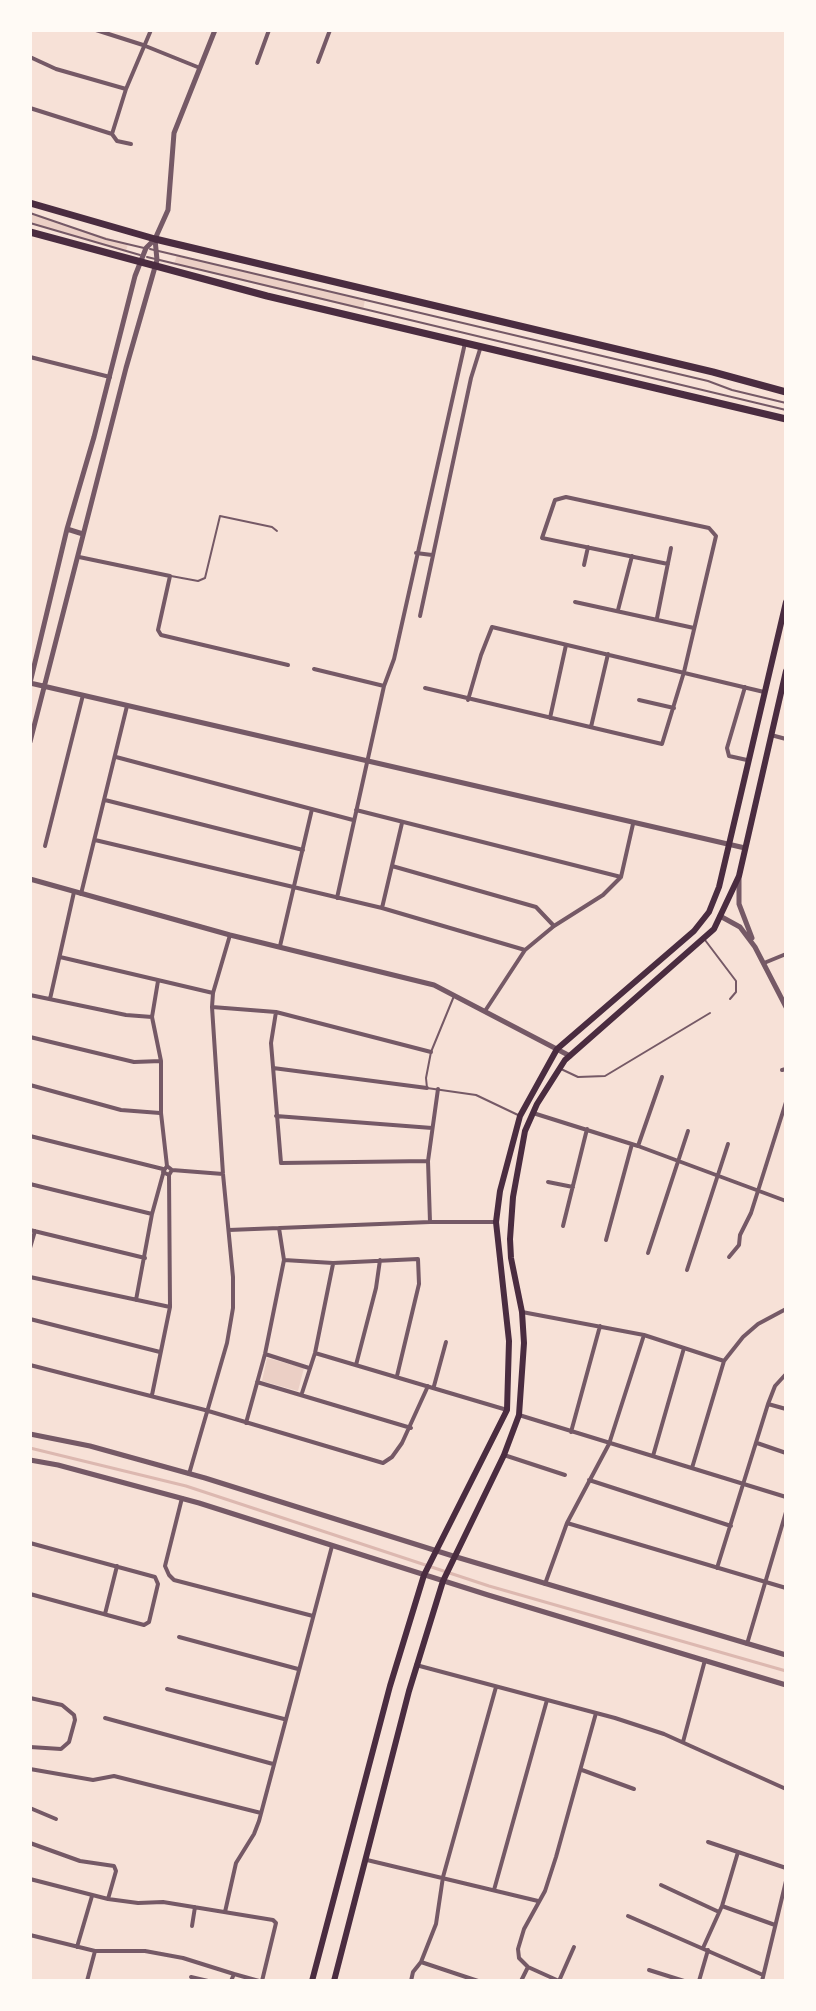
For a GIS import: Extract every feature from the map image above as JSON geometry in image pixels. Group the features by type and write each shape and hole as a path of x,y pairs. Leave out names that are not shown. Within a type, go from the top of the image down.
{"main road":[{"path":"30,203 155,239 786,392"},
{"path":"30,232 786,419"},
{"path":"312,1981 390,1686 426,1571 507,1410 509,1341 496,1222 503,1180 520,1116 557,1049 694,931 709,912 719,887 786,602"},
{"path":"334,1981 416,1665 444,1578 504,1455 519,1415 525,1363 522,1312 511,1258 511,1219 525,1131 560,1068 570,1056 714,929 739,876 786,671"},
{"path":"503,1180 516,1181"}],"street":[{"path":"96,30 200,68"},
{"path":"131,144 114,139 112,134 126,89 151,30"},
{"path":"215,30 174,133 170,199 155,239 140,259 67,529 30,683 745,848"},
{"path":"257,63 269,30"},
{"path":"318,62 330,30"},
{"path":"30,57 56,69 126,89"},
{"path":"30,108 112,134"},
{"path":"30,742 156,264 158,251 155,239"},
{"path":"337,898 465,342"},
{"path":"420,616 472,372 481,346"},
{"path":"30,357 110,377"},
{"path":"458,369 472,372"},
{"path":"94,437 108,440"},
{"path":"425,688 662,744 684,672 716,536 713,531 559,497 555,500 542,538 668,564"},
{"path":"67,529 83,534"},
{"path":"584,565 588,547"},
{"path":"657,618 671,548"},
{"path":"416,553 432,555"},
{"path":"618,610 632,556"},
{"path":"79,557 170,576 158,630 161,635 288,665"},
{"path":"575,602 694,628"},
{"path":"468,700 492,627 764,692"},
{"path":"550,718 566,645"},
{"path":"591,727 608,654"},
{"path":"314,669 384,686"},
{"path":"745,687 727,748 729,756 747,760"},
{"path":"45,846 83,695"},
{"path":"639,700 674,708"},
{"path":"50,999 95,840 127,706"},
{"path":"771,735 786,739"},
{"path":"116,757 354,820"},
{"path":"105,800 303,850"},
{"path":"280,946 312,809"},
{"path":"356,810 621,877"},
{"path":"382,908 402,823"},
{"path":"485,1011 525,950 554,926 603,895 621,877 633,824"},
{"path":"95,840 382,908 525,950"},
{"path":"392,866 536,907 554,926"},
{"path":"739,876 739,904 755,947"},
{"path":"30,879 230,935 434,985 570,1056"},
{"path":"720,916 740,927 755,947 786,1007"},
{"path":"189,1474 227,1343 233,1308 212,1007 213,993 230,935"},
{"path":"764,963 786,954"},
{"path":"60,957 213,993"},
{"path":"151,1395 170,1307 161,1061 152,1017 158,981"},
{"path":"30,995 126,1015 152,1017"},
{"path":"212,1007 276,1012 431,1052"},
{"path":"276,1012 271,1043 280,1160 284,1164 428,1161"},
{"path":"30,1037 134,1062 161,1061"},
{"path":"273,1068 427,1088"},
{"path":"638,1146 662,1077"},
{"path":"30,1085 121,1110 161,1113"},
{"path":"430,1222 428,1161 438,1089"},
{"path":"729,1257 738,1248 740,1235 751,1213 786,1102"},
{"path":"533,1113 638,1146 786,1201"},
{"path":"276,1116 432,1128"},
{"path":"563,1226 587,1129"},
{"path":"648,1253 688,1131"},
{"path":"30,1136 167,1171 223,1174"},
{"path":"606,1240 632,1144"},
{"path":"687,1270 728,1144"},
{"path":"136,1300 152,1214 167,1171"},
{"path":"548,1182 573,1187"},
{"path":"30,1184 152,1214"},
{"path":"229,1230 496,1222"},
{"path":"246,1423 265,1354 284,1260 279,1228"},
{"path":"30,1248 32,1230 145,1258"},
{"path":"284,1260 333,1263 418,1259 419,1284 397,1376"},
{"path":"356,1365 380,1260"},
{"path":"302,1393 315,1353 333,1263"},
{"path":"30,1277 170,1307"},
{"path":"692,1468 724,1361 758,1324 786,1309"},
{"path":"522,1312 644,1335 724,1361"},
{"path":"30,1319 160,1352"},
{"path":"571,1432 600,1326"},
{"path":"545,1584 567,1523 609,1444 644,1335"},
{"path":"30,1365 151,1395 383,1463 392,1457 411,1428 431,1386 446,1342"},
{"path":"653,1456 684,1348"},
{"path":"315,1353 507,1410"},
{"path":"265,1354 309,1368"},
{"path":"717,1568 768,1404 775,1386 786,1374"},
{"path":"257,1382 411,1428"},
{"path":"768,1404 786,1409"},
{"path":"519,1415 786,1497"},
{"path":"30,1434 90,1446 189,1474 451,1559 786,1655"},
{"path":"757,1443 786,1453"},
{"path":"504,1455 565,1475"},
{"path":"30,1460 182,1498 332,1546 426,1571 786,1685"},
{"path":"589,1480 731,1526"},
{"path":"182,1498 165,1566 174,1580 313,1616"},
{"path":"747,1644 786,1512"},
{"path":"567,1523 786,1588"},
{"path":"778,1542 786,1545"},
{"path":"30,1543 158,1579 148,1624 144,1625 30,1594"},
{"path":"225,1912 236,1863 254,1834 261,1813 332,1546"},
{"path":"105,1614 117,1566"},
{"path":"179,1637 298,1669"},
{"path":"683,1742 705,1660"},
{"path":"416,1665 596,1713 683,1742 786,1789"},
{"path":"411,1981 436,1924 443,1877 496,1687"},
{"path":"167,1689 284,1719"},
{"path":"30,1698 62,1705 71,1711 75,1720 69,1742 61,1749 30,1747"},
{"path":"494,1890 547,1700"},
{"path":"574,1947 559,1981 528,1967 519,1958 524,1929 552,1868 596,1713"},
{"path":"105,1718 273,1764"},
{"path":"30,1769 93,1780 114,1776 261,1813"},
{"path":"582,1770 634,1789"},
{"path":"30,1808 56,1819"},
{"path":"708,1842 786,1868"},
{"path":"30,1843 80,1861 114,1866 116,1871 108,1899"},
{"path":"699,1981 706,1949 738,1852"},
{"path":"367,1860 538,1901"},
{"path":"30,1879 108,1899 163,1902 275,1921 260,1981 183,1958 145,1951 95,1951 30,1935"},
{"path":"628,1916 706,1949 762,1978 786,1881"},
{"path":"661,1885 720,1909 776,1923 786,1922"},
{"path":"77,1947 92,1896"},
{"path":"192,1926 195,1907"},
{"path":"87,1981 95,1951"},
{"path":"421,1962 478,1981"},
{"path":"521,1981 528,1967"},
{"path":"649,1970 684,1981"},
{"path":"231,1981 234,1974"},
{"path":"191,1977 208,1981"}],"lane":[{"path":"30,213 106,239 708,381 786,403"},
{"path":"30,223 140,259"},
{"path":"156,264 786,410"},
{"path":"170,576 198,581 205,578 220,516 272,527 277,531"},
{"path":"705,939 736,981 736,992 730,999"},
{"path":"455,995 431,1052 427,1088 476,1095 520,1116"},
{"path":"560,1068 578,1077 605,1076 710,1013"}],"shaded area":[{"path":"30,214 128,244 126,251 30,223"},
{"path":"177,255 365,300 363,310 174,264"},
{"path":"267,1358 304,1368 298,1391 262,1381"}],"waterway":[{"path":"30,1448 186,1486 489,1586 786,1671"}]}
